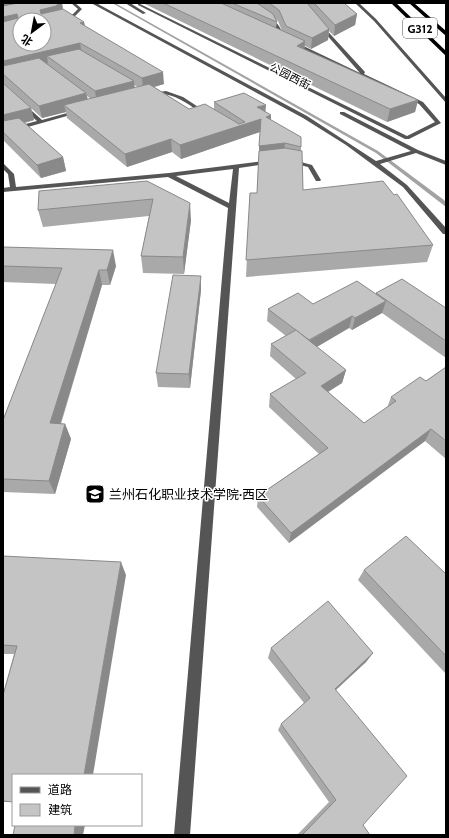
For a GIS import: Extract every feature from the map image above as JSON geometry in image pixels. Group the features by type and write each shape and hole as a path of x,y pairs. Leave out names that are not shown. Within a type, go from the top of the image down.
{"highway":[{"name":"G312","path":"393,3 446,54"},
{"name":"G312","path":"411,3 446,34"}],"street":[{"path":"52,20 74,15 80,9 72,3"},
{"path":"93,3 305,117 376,163 405,186 446,232"},
{"path":"129,4 145,3"},
{"path":"247,3 254,6 276,23 282,38"},
{"path":"357,3 375,20 446,101"},
{"name":"公园西街","path":"129,4 290,87"},
{"path":"139,4 407,138 438,123 421,103 275,35"},
{"path":"315,20 365,76"},
{"path":"3,87 41,122"},
{"path":"143,94 164,92 181,98 213,119"},
{"path":"3,132 82,111"},
{"path":"339,112 416,151 446,163"},
{"path":"376,163 416,151"},
{"path":"3,165 12,174 8,189 169,175 280,161 310,166 318,180"},
{"path":"182,835 236,166"},
{"path":"169,175 232,207"}],"building":[{"path":"18,3 59,3 56,6 40,10 40,12 12,12 12,15 3,17 3,6"},
{"path":"163,3 221,3 305,41 297,46 418,100 390,109"},
{"path":"232,3 257,3 273,14 277,22"},
{"path":"269,3 307,3 329,29 312,38 286,26 279,10"},
{"path":"314,3 344,3 357,14 335,25"},
{"path":"63,9 84,22 80,23 163,72 142,78 80,43 52,50 52,12 50,12"},
{"path":"12,20 12,52 42,52 3,61 3,22"},
{"path":"79,49 134,81 95,91 47,56"},
{"path":"39,58 86,93 39,106 3,74 3,66"},
{"path":"3,83 31,108 3,115"},
{"path":"149,84 189,109 205,104 239,124 245,122 214,102 244,93 266,105 257,107 271,115 266,117 301,137 301,147 285,143 259,146 261,119 180,145 171,139 125,154 64,105"},
{"path":"19,118 63,157 37,165 3,132 3,121"},
{"path":"285,148 302,151 303,190 383,181 394,195 397,194 433,245 246,260 250,193 257,193 259,151"},
{"path":"147,181 190,203 183,257 141,256 153,199 38,210 39,191"},
{"path":"3,247 113,250 107,270 99,270 50,423 65,424 49,481 3,479 3,420 62,268 3,266"},
{"path":"173,275 201,276 189,374 156,373"},
{"path":"402,279 446,308 446,341 376,293"},
{"path":"357,281 386,301 355,318 352,316 309,340 268,309 298,293 313,304"},
{"path":"296,330 346,370 321,386 364,423 396,401 391,397 420,377 426,381 446,367 446,441 431,429 291,533 258,496 328,448 270,394 306,373 271,344"},
{"path":"406,536 446,574 446,656 364,570"},
{"path":"3,556 121,562 84,774 12,774 12,802 3,801 3,695 17,646 3,645"},
{"path":"328,601 373,653 335,689 407,776 363,825 370,835 302,835 336,800 281,724 310,698 271,648"},
{"path":"15,826 75,826 74,835 13,835"}],"waterway":[{"path":"113,3 377,152 442,201 446,206"}],"place":[{"name":"兰州石化职业技术学院·西区","path":"95,494"}]}
